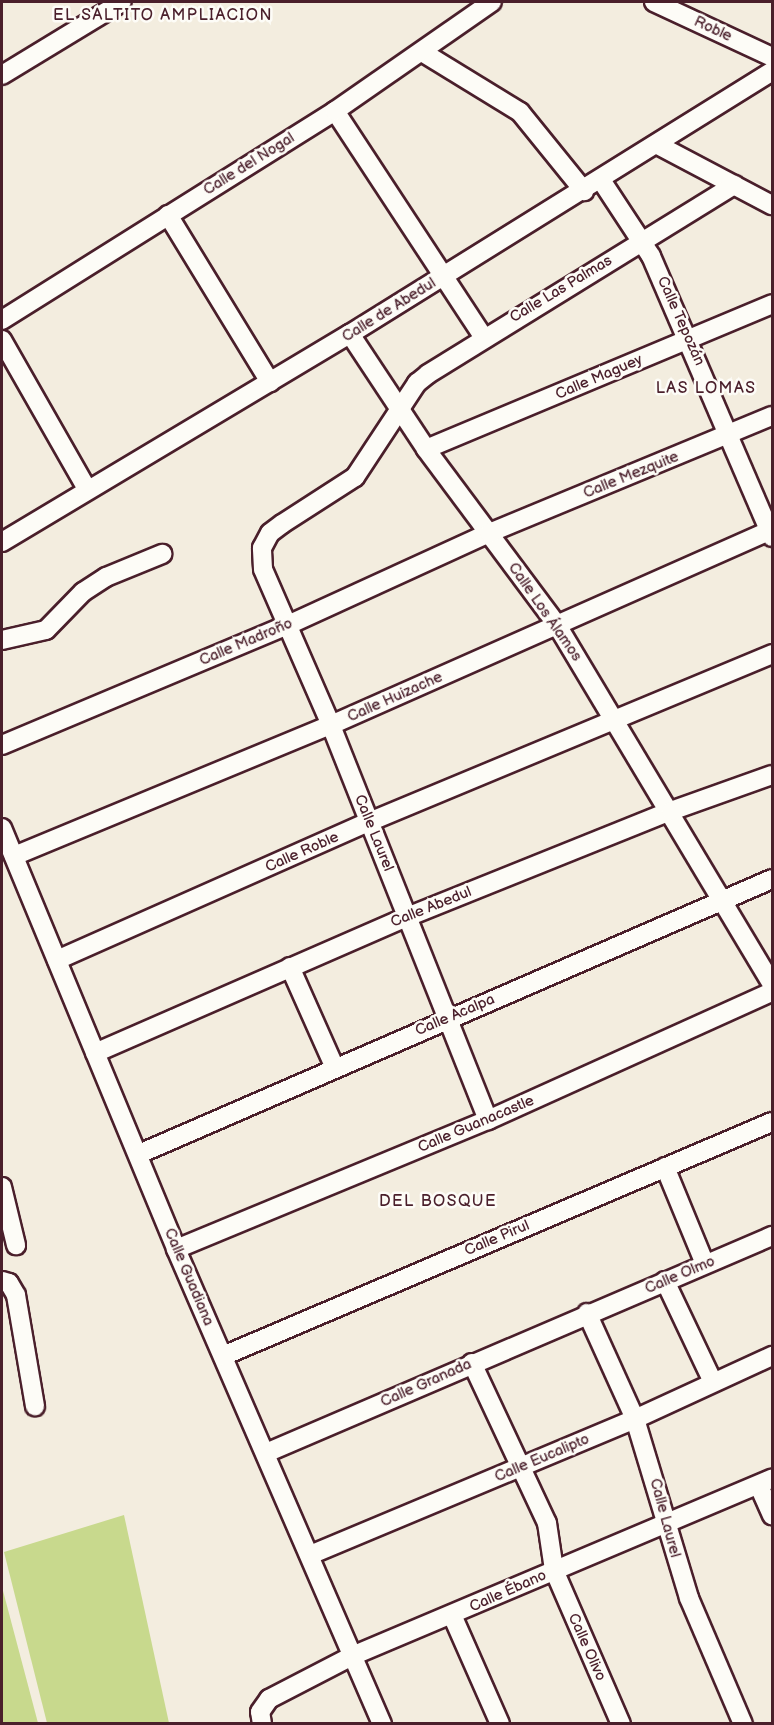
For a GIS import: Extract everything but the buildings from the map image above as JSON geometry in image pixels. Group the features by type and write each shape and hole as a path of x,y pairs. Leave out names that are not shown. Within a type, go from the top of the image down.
{"street":[{"path":"2,75 123,2"},
{"name":"Calle del Nogal","path":"2,320 335,111 492,2"},
{"name":"Roble","path":"654,2 772,57"},
{"path":"422,52 520,112 584,191"},
{"name":"Calle de Abedul","path":"2,542 584,191 772,71"},
{"path":"335,111 483,336"},
{"path":"658,145 772,205"},
{"name":"Calle Tepozán","path":"600,180 642,240 689,339 772,533"},
{"name":"Calle Las Palmas","path":"401,409 428,374 483,336 734,185"},
{"path":"168,215 270,382"},
{"name":"Calle Maguey","path":"426,448 772,304"},
{"name":"Calle Los Álamos","path":"350,334 426,448 557,625 772,984"},
{"path":"2,340 87,489"},
{"name":"Calle Laurel","path":"401,409 355,477 270,533 262,548 263,569 331,725 488,1120"},
{"name":"Calle Mezquite","path":"489,533 772,416"},
{"name":"Calle Madroño","path":"2,745 288,625 489,533"},
{"name":"Calle Huizache","path":"14,856 331,725 772,533"},
{"path":"2,640 46,630 82,592 106,577 162,554"},
{"name":"Calle Roble","path":"57,960 369,822 772,654"},
{"name":"Calle Abedul","path":"95,1053 407,916 670,811 772,775"},
{"name":"Calle Guadiana","path":"2,828 139,1154 176,1249 382,1724"},
{"name":"Calle Acalpa","path":"139,1154 447,1018 772,879"},
{"path":"290,967 334,1068"},
{"name":"Calle Guanacastle","path":"176,1249 488,1120 772,992"},
{"name":"Calle Pirul","path":"223,1356 772,1122"},
{"path":"665,1167 705,1264"},
{"path":"2,1187 16,1245"},
{"name":"Calle Olmo","path":"587,1313 772,1236"},
{"path":"2,1281 9,1282 16,1295 35,1406"},
{"path":"665,1281 713,1382"},
{"name":"Calle Laurel","path":"587,1313 635,1419 658,1487 665,1525 689,1598 743,1724"},
{"name":"Calle Granada","path":"266,1453 587,1313"},
{"name":"Calle Eucalipto","path":"310,1555 635,1419 772,1356"},
{"name":"Calle Olivo","path":"472,1362 518,1468 546,1523 554,1570 621,1724"},
{"path":"766,1483 772,1515"},
{"name":"Calle Ébano","path":"261,1722 263,1704 269,1699 352,1656 766,1483"},
{"path":"452,1615 501,1724"}],"green space":[{"path":"124,1515 169,1723 47,1723 4,1552"},
{"path":"2,1587 38,1723 2,1723"}],"district":[{"name":"EL SALTITO AMPLIACION","path":"163,16"},
{"name":"LAS LOMAS","path":"706,389"},
{"name":"DEL BOSQUE","path":"438,1202"}]}
